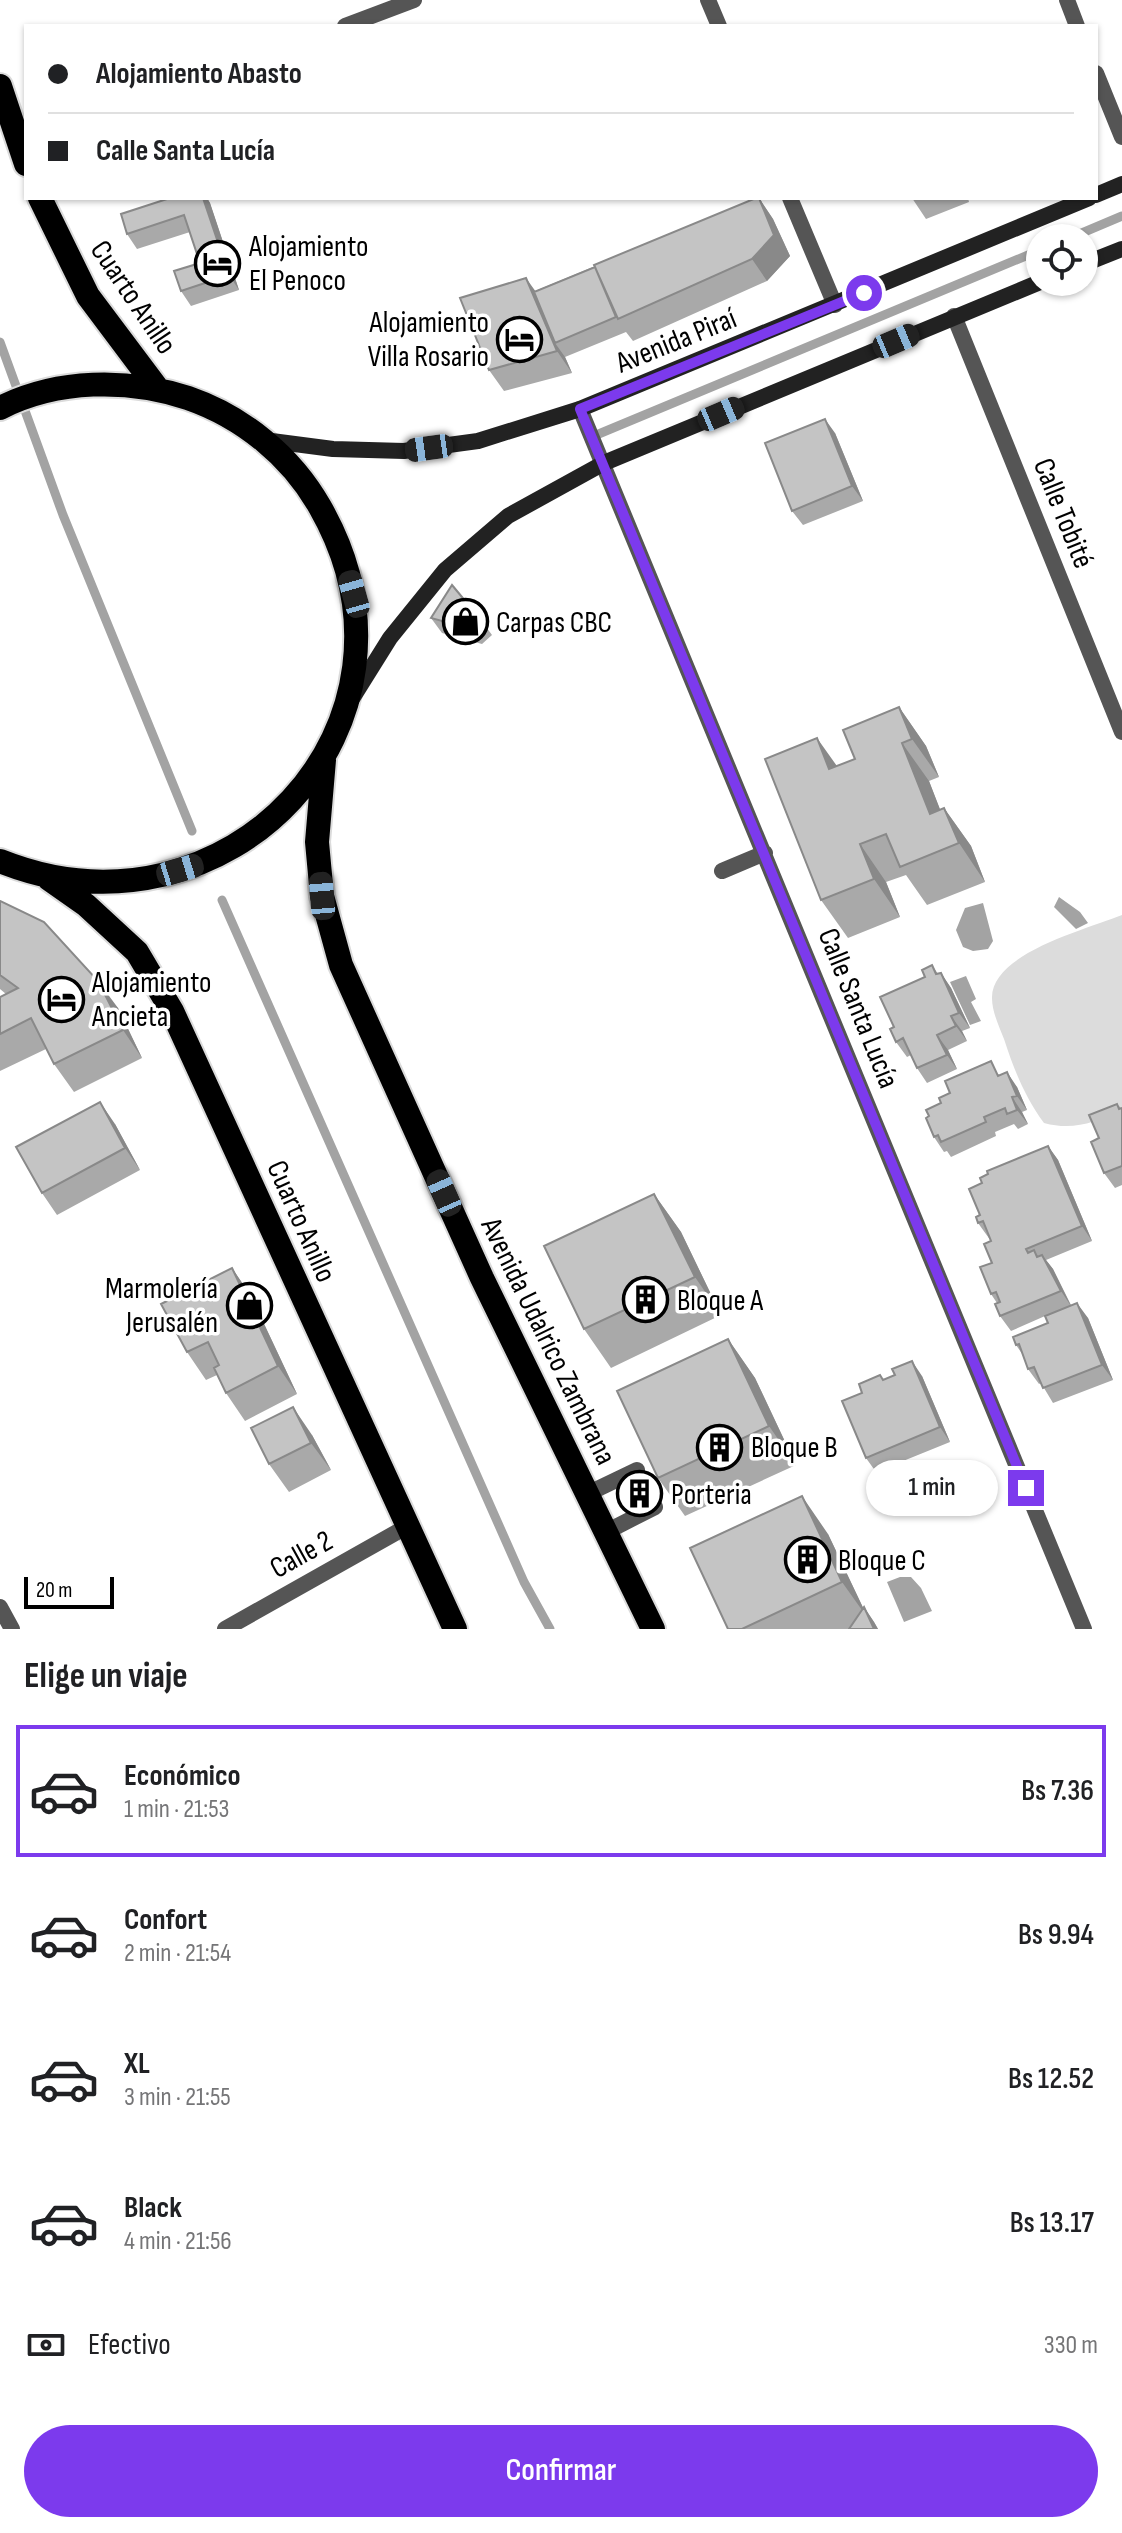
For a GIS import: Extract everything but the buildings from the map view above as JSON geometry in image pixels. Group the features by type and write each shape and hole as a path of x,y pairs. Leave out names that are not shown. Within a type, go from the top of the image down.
{"highway":[{"path":"0,86 24,153"},
{"name":"Cuarto Anillo","path":"41,200 88,296 157,388"},
{"path":"0,408 19,398 86,384 157,388 214,407 264,440 307,483 337,536 354,594 356,655 343,714 324,757 299,793 257,832 207,862 153,879 98,883 43,876 0,861"},
{"name":"Avenida Udalrico Zambrana","path":"324,757 317,842 322,896 341,965 482,1278 653,1629"},
{"name":"Cuarto Anillo","path":"43,876 86,905 137,952 172,1011 455,1629"}],"main road":[{"path":"1098,194 1122,184"},
{"name":"Avenida Piraí","path":"264,440 333,449 404,451 478,441 582,413 1084,200"},
{"path":"1098,258 1122,249"},
{"path":"343,714 390,638 445,570 508,516 602,459 1026,288"}],"street":[{"path":"350,24 414,0"},
{"path":"708,0 718,24"},
{"path":"1067,0 1076,24"},
{"path":"1098,78 1122,137"},
{"path":"791,200 835,305"},
{"name":"Calle Tobité","path":"954,316 1122,732"},
{"name":"Calle Santa Lucía","path":"582,413 1084,1629"},
{"path":"722,871 765,853"},
{"path":"587,1494 637,1470"},
{"path":"606,1532 655,1507"},
{"name":"Calle 2","path":"225,1629 406,1527"},
{"path":"0,1607 12,1629"}],"shaded area":[{"path":"1059,897 1080,912 1088,923 1076,929 1054,907"},
{"path":"983,903 993,941 988,949 973,951 963,947 956,930 965,908"},
{"path":"1122,915 1122,1111 1074,1126 1044,1123 1021,1083 996,1019 992,998 996,982 1007,968 1044,945"},
{"path":"966,976 976,999 971,1002 981,1021 970,1025 950,982"},
{"path":"911,1577 921,1588 932,1611 904,1622 887,1582"}],"waterway":[{"path":"1098,226 1122,216"},
{"path":"589,438 1026,256"},
{"path":"0,342 63,515 192,831"},
{"path":"222,900 524,1582 550,1629"}],"place":[{"name":"Alojamiento El Penoco","path":"218,263"},
{"name":"Alojamiento Villa Rosario","path":"520,339"},
{"name":"Carpas CBC","path":"465,622"},
{"name":"Alojamiento Ancieta","path":"61,999"},
{"name":"Bloque A","path":"646,1300"},
{"name":"Marmolería Jerusalén","path":"249,1305"},
{"name":"Bloque B","path":"720,1447"},
{"name":"Porteria","path":"640,1494"},
{"name":"Bloque C","path":"807,1560"}],"route":[{"path":"864,293 580,409 1026,1488"}]}
